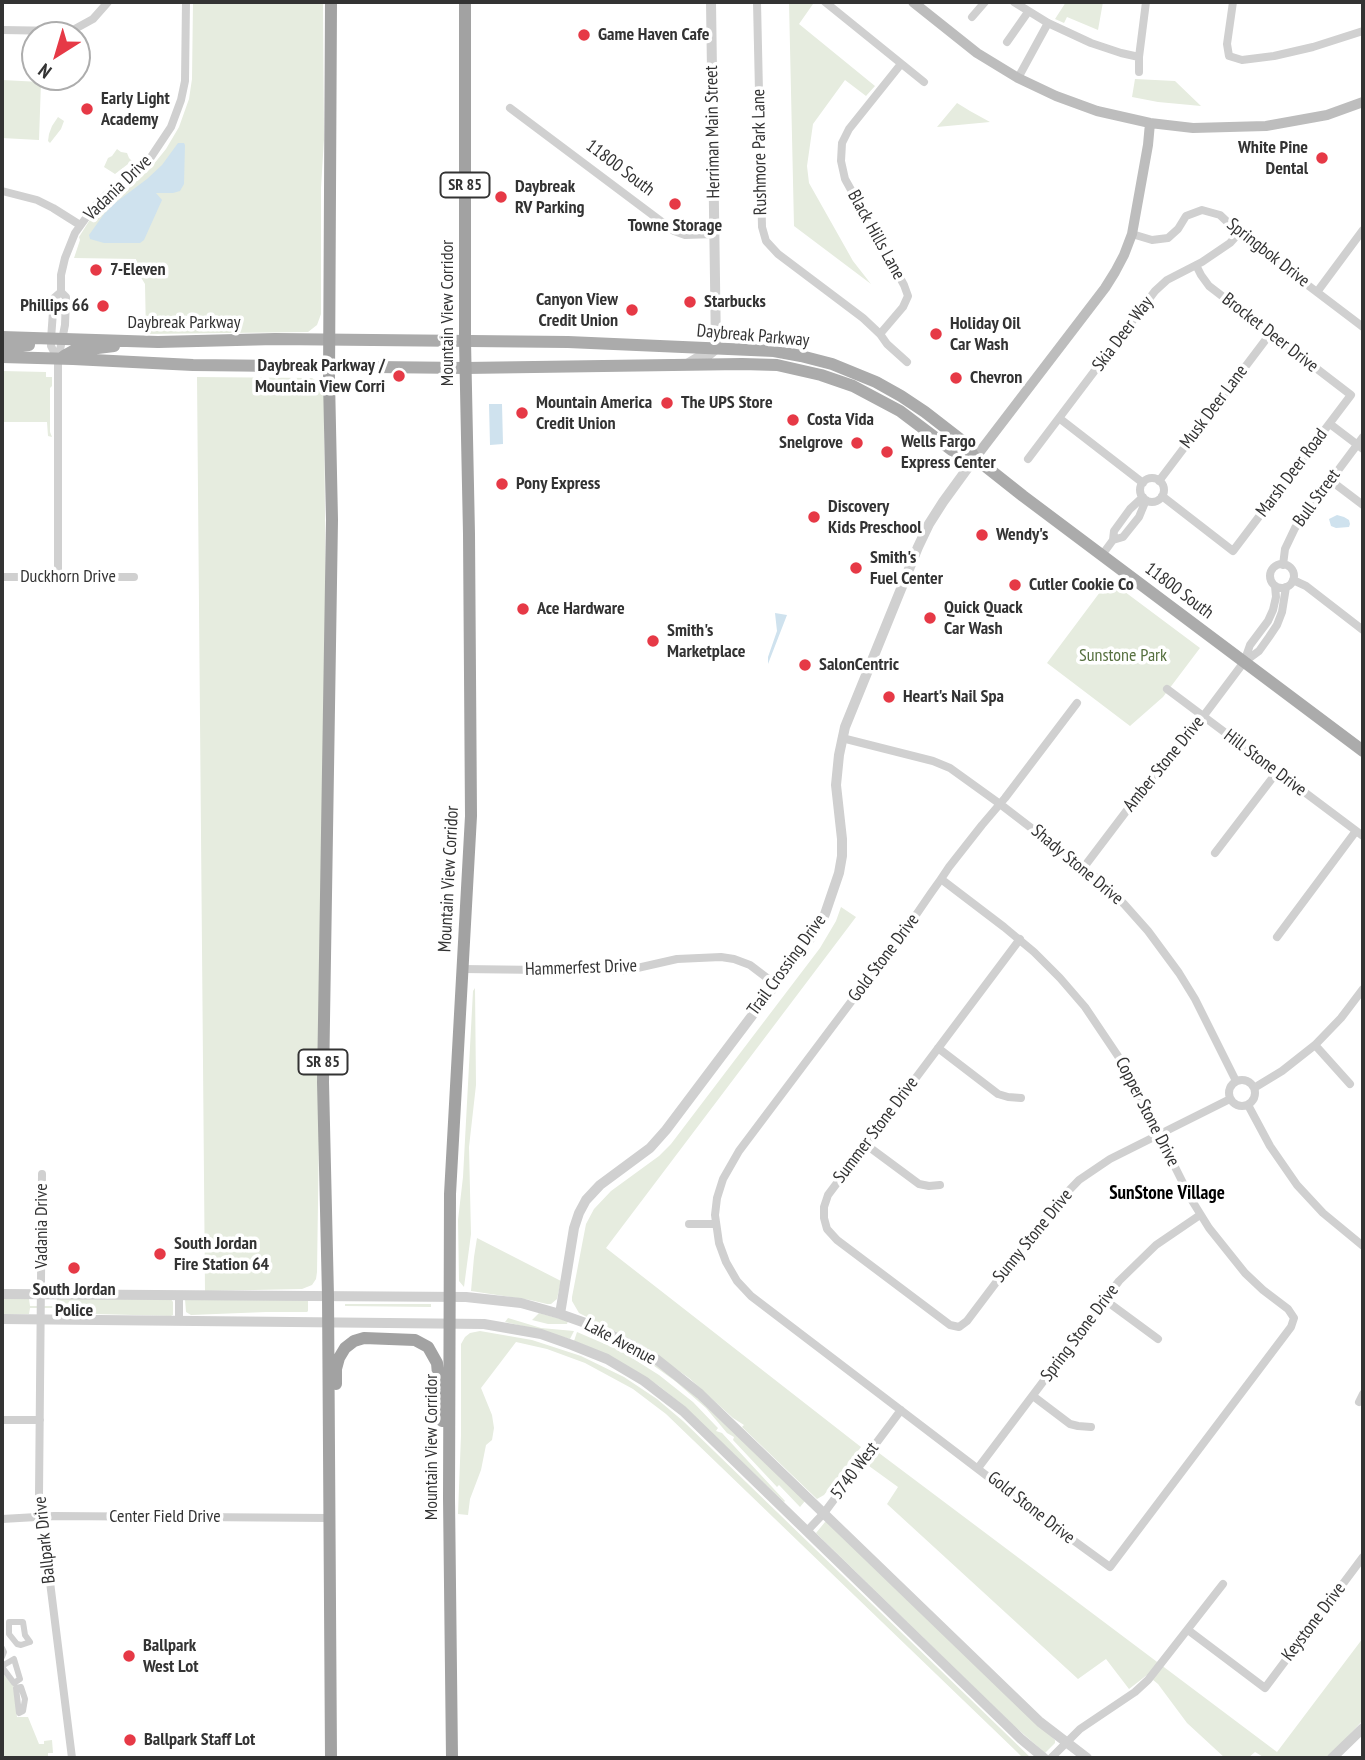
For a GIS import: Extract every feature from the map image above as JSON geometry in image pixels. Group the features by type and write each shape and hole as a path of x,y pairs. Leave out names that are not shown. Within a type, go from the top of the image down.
{"highway":[{"name":"SR 85","path":"331,2 332,520 323,1082 328,1296 331,1758"},
{"name":"Mountain View Corridor","path":"452,1758 450,1194 471,816 470,548 465,341 465,2"},
{"path":"330,1608 337,1537 336,1369 342,1352 354,1341 364,1338 410,1339 424,1344 432,1352 438,1368 449,1498"}],"main road":[{"path":"913,2 977,53 1018,78 1097,111 1150,123 1193,128 1266,126 1326,114 1363,102"},
{"path":"975,458 1105,288 1124,255 1132,234 1150,123"},
{"name":"Daybreak Parkway","path":"2,337 55,341 580,342 774,351 832,364 888,388 965,443 975,458"},
{"path":"2,348 55,341"},
{"path":"58,360 73,351 139,341"},
{"path":"714,364 719,358 765,356 774,351"},
{"name":"Daybreak Parkway","path":"2,357 194,365 466,369 777,365 805,370 853,386 888,403 957,454 975,458"},
{"name":"11800 South","path":"975,458 1363,751"}],"street":[{"path":"2,30 73,30 93,19 108,2"},
{"name":"Vadania Drive","path":"58,360 55,341 66,298 61,292 61,275 65,258 80,225 107,194 149,160 171,127 178,110 185,81 186,2"},
{"name":"Herriman Main Street","path":"711,2 716,349"},
{"name":"Rushmore Park Lane","path":"757,2 762,227 766,241 778,254 863,318 907,362"},
{"path":"825,2 924,82"},
{"path":"972,18 985,2"},
{"path":"1014,2 1048,23 1091,43 1139,57"},
{"path":"1139,72 1146,2"},
{"path":"1233,2 1227,44 1228,56 1242,60 1313,47 1363,31"},
{"path":"1007,42 1028,12"},
{"path":"1018,78 1048,23"},
{"name":"Black Hills Lane","path":"880,334 903,307 908,296 845,179 841,161 842,143 849,129 901,64"},
{"name":"11800 South","path":"510,108 674,231 685,235 715,234"},
{"path":"2,191 23,195 45,204 80,225"},
{"name":"Springbok Drive","path":"1132,234 1152,240 1168,238 1186,216 1202,210 1220,215 1239,233 1363,327"},
{"path":"1317,292 1363,230"},
{"name":"Skia Deer Way","path":"1028,459 1155,292 1167,280 1230,243 1239,233"},
{"name":"Brocket Deer Drive","path":"1196,265 1209,286 1351,395"},
{"name":"Vadania Drive","path":"58,577 58,360 54,299 61,292"},
{"name":"Musk Deer Lane","path":"1159,481 1270,334"},
{"path":"686,365 697,358 706,357 716,349"},
{"name":"Marsh Deer Road","path":"1162,496 1233,551 1351,395"},
{"path":"1059,418 1143,483"},
{"path":"1330,424 1360,447"},
{"name":"Bull Street","path":"1283,565 1290,536 1330,480 1360,447 1363,437"},
{"name":"Trail Crossing Drive","path":"560,1314 574,1228 586,1200 600,1185 650,1148 660,1137 813,936 825,914 842,856 836,785 842,738 929,524 975,458"},
{"path":"1102,555 1113,540 1123,537 1139,517 1144,499 1140,490 1143,483 1152,478 1159,481 1164,490 1162,496 1157,501 1144,499"},
{"path":"1330,480 1363,505"},
{"path":"1244,662 1250,645 1273,610 1276,597 1271,573 1275,567 1283,565 1292,570 1293,580"},
{"name":"Duckhorn Drive","path":"2,576 134,577"},
{"path":"1244,662 1259,651 1274,631 1282,612 1286,587 1293,580"},
{"path":"1293,580 1306,586 1363,629"},
{"path":"1275,586 1286,587"},
{"name":"Amber Stone Drive","path":"1084,867 1244,662"},
{"name":"Hill Stone Drive","path":"1167,689 1360,834"},
{"name":"Gold Stone Drive","path":"1077,703 1000,804 975,832 911,922 732,1160 720,1189 716,1224 726,1262 743,1289 759,1303 1110,1567"},
{"name":"Shady Stone Drive","path":"842,738 945,765 957,771 1084,867 1124,904 1170,959 1195,999 1236,1081"},
{"path":"1215,853 1277,772"},
{"path":"1277,937 1360,834"},
{"name":"Copper Stone Drive","path":"941,879 1020,939 1060,978 1096,1021 1125,1065 1200,1215 1245,1273 1291,1312 1294,1318 1110,1567"},
{"name":"Summer Stone Drive","path":"959,1327 950,1325 837,1240 827,1228 824,1212 828,1195 1020,939"},
{"name":"Hammerfest Drive","path":"462,969 624,971 677,959 721,957 750,965 775,984"},
{"path":"1254,1088 1282,1071 1315,1045 1363,989"},
{"path":"1315,1045 1350,1084"},
{"path":"938,1048 998,1094 1021,1098"},
{"path":"1244,1080 1254,1088 1254,1099 1248,1105 1240,1106 1230,1100 1230,1087 1236,1081 1244,1080"},
{"name":"Sunny Stone Drive","path":"959,1327 967,1321 1070,1188 1100,1165 1230,1100"},
{"path":"1248,1105 1270,1146 1297,1185 1323,1213 1361,1240"},
{"path":"865,1144 919,1184 940,1185"},
{"name":"Vadania Drive","path":"41,1320 42,1174"},
{"name":"Spring Stone Drive","path":"978,1468 1119,1281 1143,1256 1170,1234 1200,1215"},
{"path":"689,1224 716,1224"},
{"name":"Lake Avenue","path":"2,1294 450,1296 504,1300 591,1325 656,1359 679,1376 1040,1723 1087,1758"},
{"path":"178,1295 179,1321"},
{"path":"1105,1300 1158,1339"},
{"name":"Lake Avenue","path":"2,1319 484,1324 534,1333 572,1345 620,1366 683,1411 1021,1739 1044,1758"},
{"name":"Ballpark Drive","path":"41,1320 39,1494 72,1758"},
{"path":"1033,1396 1070,1424 1091,1427"},
{"name":"5740 West","path":"807,1531 824,1513 901,1410"},
{"path":"2,1420 40,1420"},
{"name":"Center Field Drive","path":"2,1519 329,1518"},
{"name":"Keystone Drive","path":"1188,1630 1265,1688 1363,1557"},
{"path":"1051,1758 1080,1729 1141,1687 1223,1584"},
{"path":"2,1648 2,1657"},
{"path":"1333,1758 1363,1728"}],"green space":[{"path":"193,2 323,2 321,314 317,325 308,332 146,334 145,284 137,271 136,259 74,258 79,237 91,218 149,170 179,127 189,99 192,79"},
{"path":"789,2 811,2 813,4 799,24 875,86 866,96 845,80 813,124 807,166 809,183 853,261 871,284 794,226"},
{"path":"1066,2 1103,2 1098,30 1067,17 1064,23 1055,19"},
{"path":"1135,79 1175,81 1201,106 1132,97"},
{"path":"2,80 21,81 21,91 41,91 39,140 2,138"},
{"path":"957,103 970,111 990,122 937,127"},
{"path":"58,117 64,121 50,143 49,134"},
{"path":"117,149 127,153 132,161 115,174 104,167"},
{"path":"2,371 46,372 46,377 52,377 52,437 48,436 47,422 2,422"},
{"path":"197,377 312,378 321,384 324,391 326,639 317,1272 312,1285 302,1289 205,1291"},
{"name":"Sunstone Park","path":"1109,580 1200,648 1163,697 1130,726 1047,663"},
{"path":"841,907 856,917 606,1248 861,1447 824,1495 817,1499 742,1427 744,1425 689,1378 642,1345 579,1313 572,1297 586,1224 594,1209 611,1191 671,1144 820,948"},
{"path":"475,988 476,1085 469,1147 471,1234 464,1287 459,1281 458,1220"},
{"path":"477,1238 561,1281 557,1299 547,1304 471,1291"},
{"path":"2,1298 29,1299 30,1306 56,1306 57,1299 171,1299 173,1315 57,1313 56,1308 30,1308 29,1314 2,1314"},
{"path":"185,1299 308,1300 308,1311 191,1315 186,1312"},
{"path":"431,1304 431,1307 345,1306"},
{"path":"539,1313 568,1321 567,1324 548,1324 532,1320"},
{"path":"508,1318 541,1328 574,1331 570,1339 505,1322"},
{"path":"591,1330 640,1354 685,1386 805,1501 800,1507 779,1485 777,1487 733,1440 734,1437 675,1381 624,1347 590,1332"},
{"path":"480,1331 532,1340 581,1356 624,1377 657,1399 683,1421 1031,1758 1023,1758 666,1414 633,1389 585,1363 547,1349 516,1342 481,1388 492,1415 492,1440 486,1445 468,1515 458,1514 461,1344 470,1333"},
{"path":"577,1332 621,1351 659,1375 693,1402 718,1428 716,1431 722,1433 785,1501 680,1403 631,1368 574,1341"},
{"path":"879,1453 1277,1752 1363,1638 1363,1720 1328,1758 1265,1758 1255,1752 1248,1758 1225,1758 1187,1723 1158,1684 1147,1675 1129,1689 1106,1659 1078,1679 887,1504 898,1487 869,1466"},
{"path":"825,1522 1055,1740 1045,1753 816,1533"},
{"path":"2,1672 14,1687 17,1717 28,1717 39,1744 52,1740 53,1753 48,1753 48,1758 2,1758"}],"water":[{"path":"178,143 185,145 184,184 180,191 156,193 162,200 144,240 140,243 104,243 90,239 89,235 104,214 162,165"},
{"path":"489,404 502,404 503,444 490,445"},
{"path":"1337,515 1349,520 1349,527 1331,526 1329,519"},
{"path":"775,613 787,615 768,664 777,631"}],"place":[{"name":"Game Haven Cafe","path":"584,35"},
{"name":"Early Light Academy","path":"87,109"},
{"name":"White Pine Dental","path":"1322,158"},
{"name":"Daybreak RV Parking","path":"501,197"},
{"name":"Towne Storage","path":"675,204"},
{"name":"7-Eleven","path":"96,270"},
{"name":"Starbucks","path":"690,302"},
{"name":"Phillips 66","path":"103,306"},
{"name":"Canyon View Credit Union","path":"632,310"},
{"name":"Holiday Oil Car Wash","path":"936,334"},
{"name":"Daybreak Parkway / Mountain View Corri","path":"399,376"},
{"name":"Chevron","path":"956,378"},
{"name":"The UPS Store","path":"667,403"},
{"name":"Mountain America Credit Union","path":"522,413"},
{"name":"Costa Vida","path":"793,420"},
{"name":"Snelgrove","path":"857,443"},
{"name":"Wells Fargo Express Center","path":"887,452"},
{"name":"Pony Express","path":"502,484"},
{"name":"Discovery Kids Preschool","path":"814,517"},
{"name":"Wendy's","path":"982,535"},
{"name":"Smith's Fuel Center","path":"856,568"},
{"name":"Cutler Cookie Co","path":"1015,585"},
{"name":"Ace Hardware","path":"523,609"},
{"name":"Quick Quack Car Wash","path":"930,618"},
{"name":"Smith's Marketplace","path":"653,641"},
{"name":"SalonCentric","path":"805,665"},
{"name":"Heart's Nail Spa","path":"889,697"},
{"name":"South Jordan Fire Station 64","path":"160,1254"},
{"name":"South Jordan Police","path":"74,1268"},
{"name":"Ballpark West Lot","path":"129,1656"},
{"name":"Ballpark Staff Lot","path":"130,1740"}],"district":[{"name":"SunStone Village","path":"1167,1194"}]}
